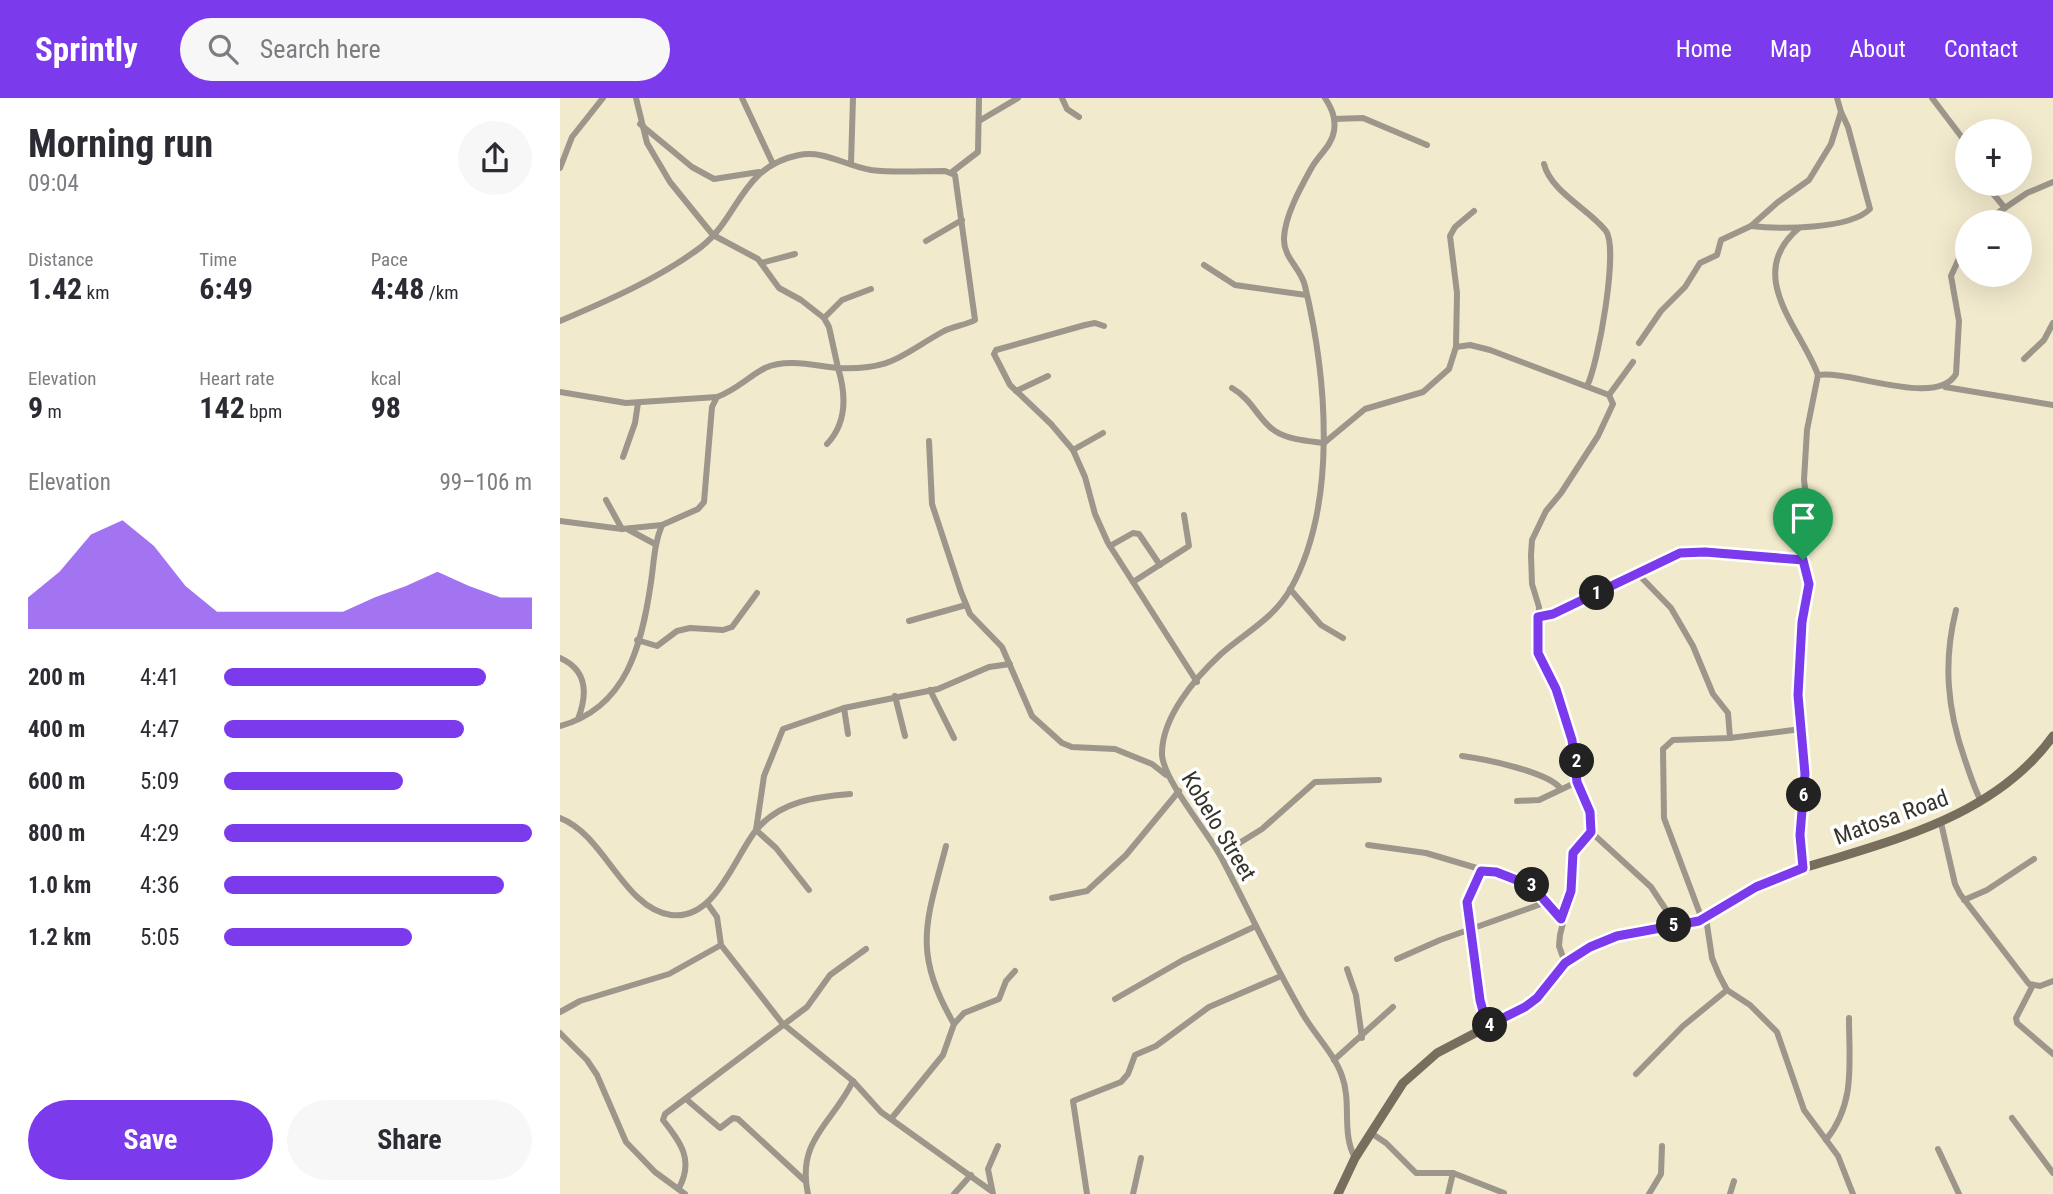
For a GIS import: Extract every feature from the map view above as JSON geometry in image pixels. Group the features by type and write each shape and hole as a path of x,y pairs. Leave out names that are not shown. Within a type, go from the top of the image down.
{"street":[{"path":"560,168 563,151 603,98"},
{"path":"636,98 640,124 670,182 713,235 761,263 773,283 824,318 829,327 842,384 843,414 836,433 827,444"},
{"path":"742,98 773,164"},
{"path":"851,164 853,98"},
{"path":"560,321 657,274 698,249 713,235 731,206 761,172 773,164 811,154 871,170 952,172 978,152 979,98"},
{"path":"979,121 1018,98"},
{"path":"1062,98 1067,109 1079,117"},
{"path":"1325,98 1334,119 1363,118 1427,145"},
{"path":"1751,226 1799,228 1858,217 1870,209 1848,127 1837,98"},
{"path":"1932,98 1955,128"},
{"path":"1639,343 1661,311 1685,287 1700,263 1717,255 1721,240 1751,226 1809,180 1831,145 1841,112"},
{"name":"Kobelo Street","path":"1334,119 1334,134 1296,200 1284,234 1286,254 1301,274 1321,388 1324,443 1314,524 1307,551 1290,589 1272,616 1221,654 1197,682 1170,721 1162,757 1167,776 1220,855 1281,976 1316,1038 1334,1060 1345,1087 1348,1137 1355,1158"},
{"path":"640,124 656,134 692,167 714,179 761,172"},
{"path":"1544,164 1566,195 1605,231 1611,240 1609,278 1596,364 1587,386"},
{"path":"560,392 613,402 638,403 718,397 735,390 767,368 780,364 869,369 892,363 948,329 975,320 959,182 952,172"},
{"path":"2002,210 2027,193 2053,182"},
{"path":"1995,196 2005,208"},
{"path":"1232,388 1248,397 1272,430 1293,438 1324,443 1373,405 1407,398 1430,387 1449,369 1456,347 1457,293 1450,236 1455,227 1474,211"},
{"path":"926,241 962,220"},
{"path":"1799,228 1783,245 1776,286 1796,336 1818,375 1807,430 1804,480 1808,510 1801,541 1809,584 1802,632 1798,695 1805,774 1800,835 1803,868"},
{"path":"761,263 795,254"},
{"path":"1204,265 1236,285 1306,295"},
{"path":"1944,387 1956,374 1958,354 1958,309 1951,276 1955,267"},
{"path":"824,318 842,300 871,289"},
{"path":"1104,326 1095,323 1085,325 994,351 1004,374 1016,391 1043,415 1073,450 1085,477 1095,514 1110,546 1197,682"},
{"path":"2024,359 2044,340 2053,323"},
{"path":"1456,347 1470,345 1521,360 1551,375 1609,395 1613,404 1598,436 1561,493 1546,510 1532,540 1532,584 1538,617 1538,653 1556,689 1572,740 1577,782 1590,812 1591,832 1573,853 1571,891 1561,919 1559,947 1565,963"},
{"path":"1609,395 1633,362"},
{"path":"1818,375 1840,373 1897,386 1944,387 2053,405"},
{"path":"1016,391 1048,376"},
{"path":"624,529 662,525 698,509 704,502 712,407 718,397"},
{"path":"623,457 638,403"},
{"path":"1073,450 1103,433"},
{"path":"929,441 932,504 967,605 973,617 1002,647 1032,716 1062,743 1072,747 1115,749 1152,764 1167,776"},
{"path":"606,500 624,529"},
{"path":"1133,582 1190,544 1184,514"},
{"path":"560,521 624,529 641,534 655,544"},
{"path":"560,726 597,712 614,695 624,678 648,607 655,544 662,525"},
{"path":"1110,546 1133,533 1139,534 1160,565"},
{"path":"1538,617 1553,614 1686,552 1803,560"},
{"path":"1638,573 1671,608 1693,646 1713,694 1728,713 1730,738"},
{"path":"1290,589 1321,625 1343,638"},
{"path":"637,640 657,646 663,645 677,631 690,628 723,630 732,627 757,593"},
{"path":"909,621 967,605"},
{"path":"1956,610 1947,659 1948,696 1958,740 1981,801"},
{"path":"560,658 574,664 581,675 584,697 578,719"},
{"path":"560,818 580,830 633,891 657,909 672,915 687,914 707,903 736,867 756,830 764,776 783,729 844,708 930,690 989,667 1010,664"},
{"path":"930,690 954,738"},
{"path":"895,696 905,736"},
{"path":"844,708 848,734"},
{"path":"1801,729 1730,738 1673,740 1663,749 1664,818 1704,918 1712,958 1727,990 1751,1005 1777,1032 1786,1053 1795,1091 1804,1110 1838,1156 1853,1194"},
{"name":"Matosa Road","path":"1337,1193 1355,1158 1403,1083 1437,1053 1517,1012 1537,998 1565,963 1590,947 1617,936 1704,918 1756,887 1803,868 1941,823 1981,801 2027,768 2051,741"},
{"path":"1462,757 1520,768 1555,781 1561,789"},
{"path":"1220,855 1262,829 1315,782 1379,780"},
{"path":"1517,801 1539,800 1577,782"},
{"path":"1052,898 1087,891 1126,855 1179,791"},
{"path":"756,830 797,802 850,794"},
{"path":"1941,823 1955,884 1964,900 2033,985"},
{"path":"756,830 776,848 809,890"},
{"path":"1591,832 1651,887 1676,925"},
{"path":"1368,845 1419,851 1481,871 1496,872 1532,886 1544,903 1561,919"},
{"path":"946,846 926,929 925,951 941,1003 954,1024"},
{"path":"1964,900 1987,890 2034,859"},
{"path":"1481,871 1467,897 1480,1000 1487,1026"},
{"path":"707,903 717,917 721,945 782,1023 853,1081 891,1119 992,1192"},
{"path":"1397,959 1544,903"},
{"path":"1115,999 1183,960 1256,926"},
{"path":"560,1012 580,1001 669,974 721,945"},
{"path":"679,1188 686,1169 686,1155 663,1119 782,1023 807,1007 830,975 866,949"},
{"path":"1347,969 1356,995 1362,1038"},
{"path":"891,1119 943,1055 954,1024 964,1013 999,999 1006,981 1015,971"},
{"path":"1087,1194 1073,1101 1121,1082 1128,1074 1135,1055 1156,1046 1209,1007 1281,976"},
{"path":"2033,985 2053,981"},
{"path":"2033,985 2016,1018 2017,1023 2053,1054"},
{"path":"1636,1074 1683,1026 1727,990"},
{"path":"1334,1060 1362,1038 1393,1007"},
{"path":"1826,1140 1840,1122 1846,1105 1849,1018"},
{"path":"560,1033 587,1060 597,1076 626,1142 655,1172 685,1194"},
{"path":"804,1180 818,1130 843,1101 853,1081"},
{"path":"686,1100 720,1128 733,1118 738,1119 804,1180 808,1194"},
{"path":"2012,1118 2053,1173"},
{"path":"1371,1133 1386,1143 1416,1173 1453,1173 1504,1193"},
{"path":"992,1192 988,1169 998,1146"},
{"path":"1649,1194 1661,1174 1662,1146"},
{"path":"1938,1149 1959,1194"},
{"path":"1133,1194 1140,1158"},
{"path":"1448,1194 1453,1173"},
{"path":"954,1194 971,1175"},
{"path":"1730,1194 1734,1181"}],"route":[{"path":"1705,552 1803,560 1809,584 1802,622 1798,695 1805,774 1800,828 1803,868 1775,877 1699,921 1617,936 1590,947 1565,963 1537,998 1487,1026 1480,1000 1467,897 1481,871 1496,872 1536,888 1544,903 1561,919 1571,891 1573,853 1591,832 1590,812 1577,782 1577,757 1572,740 1551,676 1538,653 1538,617 1553,614 1680,553 1705,552"}]}
